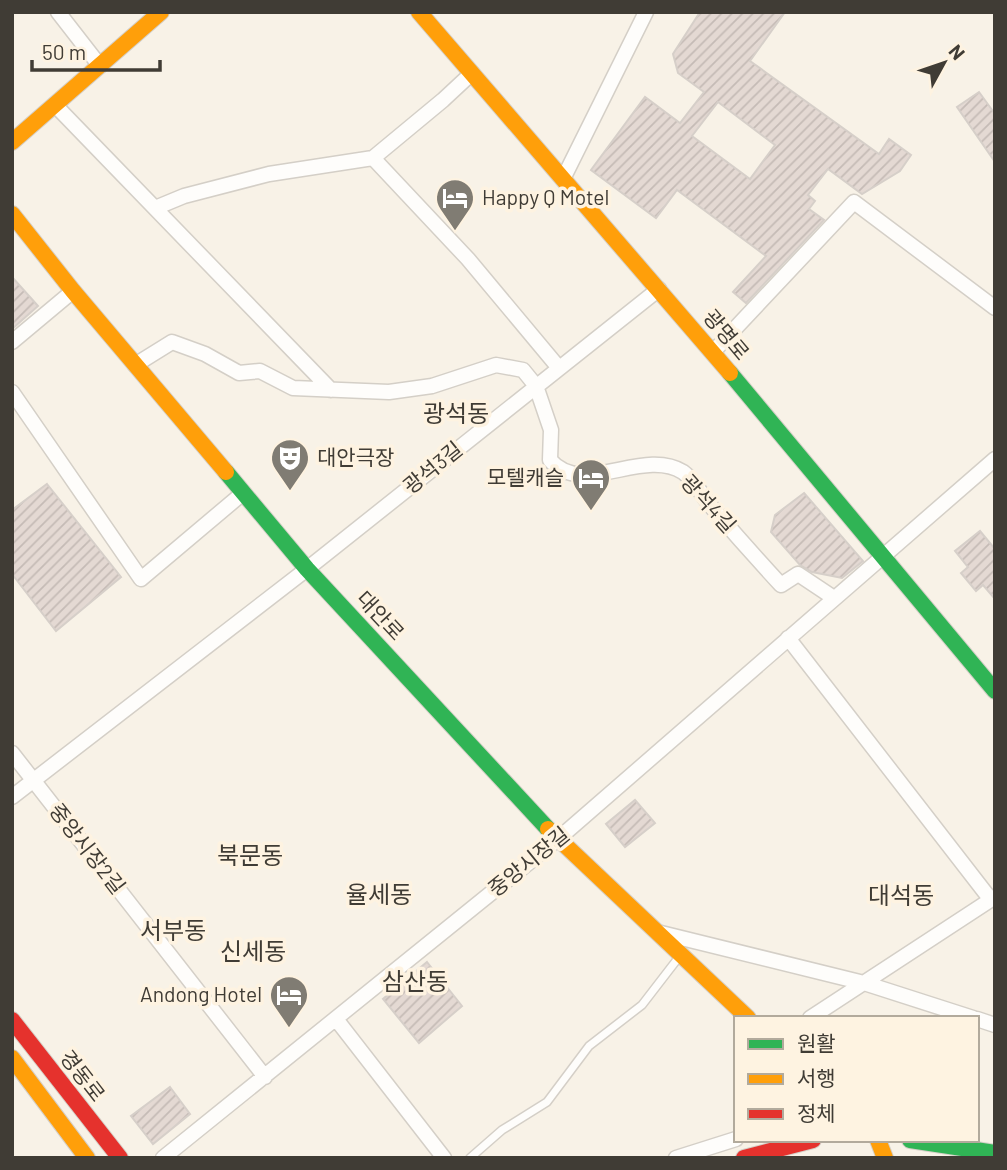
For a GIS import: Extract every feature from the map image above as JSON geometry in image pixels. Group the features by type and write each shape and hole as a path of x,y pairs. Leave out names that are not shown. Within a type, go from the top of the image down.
{"street":[{"path":"58,12 100,66"},
{"path":"12,142 161,12"},
{"name":"광명로","path":"419,12 713,352 995,691"},
{"path":"563,179 646,12"},
{"path":"155,208 184,196 269,174 373,158 472,73"},
{"path":"55,105 331,390"},
{"path":"373,158 468,259 559,368"},
{"path":"713,352 854,202 995,308"},
{"name":"대안로","path":"12,214 73,291 307,569 558,839 746,1016"},
{"name":"광석3길","path":"12,797 307,569 659,289"},
{"path":"12,342 73,291"},
{"path":"135,365 172,342 205,354 239,373 260,371 293,388 389,392 432,386 496,365 523,370 536,386"},
{"name":"광석4길","path":"536,386 551,430 551,460 558,469 589,476 620,468 657,464 683,472 781,585 798,574 834,598"},
{"path":"12,392 141,579 243,493"},
{"name":"중앙시장길","path":"163,1158 558,839 995,459"},
{"path":"788,638 993,898 813,1016"},
{"name":"중앙시장2길","path":"12,753 265,1077"},
{"path":"655,931 864,983 969,1016"},
{"path":"336,1019 444,1158"},
{"name":"경동로","path":"12,1020 120,1158"},
{"path":"12,1059 87,1158"},
{"path":"676,1158 734,1140"},
{"path":"744,1158 805,1142"},
{"path":"922,1142 995,1153"}],"lane":[{"path":"470,1158 502,1130 547,1102 589,1046 642,1005 681,953"}],"building":[{"path":"700,12 785,12 750,61 879,154 889,139 911,155 900,171 862,194 828,169 808,195 815,201 809,209 824,220 746,303 733,292 766,256 677,190 656,218 591,170 645,97 680,123 704,92 678,73 673,54","holes":["718,102 775,145 750,179 692,136"]},
{"path":"979,92 995,114 995,162 957,107"},
{"path":"12,277 38,306 12,329"},
{"path":"47,484 121,577 56,631 12,574 12,510"},
{"path":"804,493 863,561 842,578 812,572 800,565 771,532 775,515"},
{"path":"980,531 995,549 995,599 983,585 976,591 961,573 968,567 955,551"},
{"path":"635,800 655,823 625,847 606,824"},
{"path":"427,962 462,1006 419,1043 383,999"},
{"path":"170,1087 190,1114 153,1144 131,1116"}],"traffic: fast":[{"path":"730,373 995,691"},
{"path":"226,472 307,569 548,829"},
{"path":"923,1142 995,1153"}],"traffic: slow":[{"path":"12,142 161,12"},
{"path":"419,12 730,373"},
{"path":"12,214 73,291 226,472"},
{"path":"548,829 746,1016"},
{"path":"12,1058 87,1158"},
{"path":"879,1142 885,1158"}],"traffic: jam":[{"path":"12,1020 120,1158"},
{"path":"744,1158 805,1142"}],"place":[{"name":"Happy Q Motel","path":"455,232"},
{"name":"대안극장","path":"290,492"},
{"name":"모텔캐슬","path":"591,512"},
{"name":"Andong Hotel","path":"289,1029"}],"district":[{"name":"광석동","path":"456,414"},
{"name":"북문동","path":"250,856"},
{"name":"율세동","path":"379,895"},
{"name":"대석동","path":"901,896"},
{"name":"서부동","path":"173,931"},
{"name":"신세동","path":"253,952"},
{"name":"삼산동","path":"415,982"}]}
